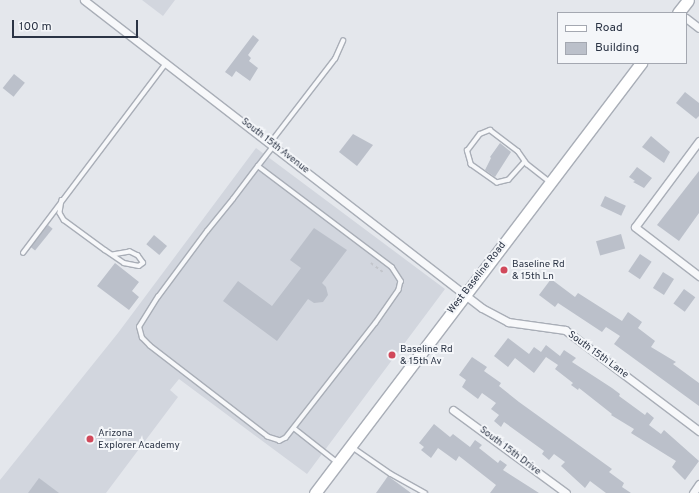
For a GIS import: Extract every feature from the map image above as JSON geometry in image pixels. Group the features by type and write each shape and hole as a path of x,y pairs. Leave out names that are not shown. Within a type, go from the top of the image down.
{"main road":[{"path":"682,12 688,0"},
{"name":"West Baseline Road","path":"314,493 640,64"}],"street":[{"name":"South 15th Avenue","path":"84,0 273,144 464,295"},
{"path":"687,19 699,28"},
{"path":"699,141 635,227 699,276"},
{"name":"South 15th Lane","path":"464,295 508,322 565,330 699,431"},
{"name":"South 15th Drive","path":"453,410 566,493"},
{"path":"693,493 699,484"}],"lane":[{"path":"258,166 392,267 401,280 399,290 376,323 286,438 280,441 268,437 150,346 139,333 139,327 146,315 258,166 335,59 343,41"},
{"path":"23,252 64,195 166,63"},
{"path":"525,162 509,180 496,183 471,165 467,151 480,134 490,130 518,151 525,162 551,182"},
{"path":"64,195 60,213 64,220 113,255 134,266 139,266 143,263 138,256 130,252 113,255"},
{"path":"294,428 338,462"},
{"path":"350,446 391,474 425,493"}],"path":[{"path":"371,263 383,272"}],"shaded area":[{"path":"142,0 175,0 163,16"},
{"path":"256,148 445,289 307,474 179,379 170,390 178,397 106,493 0,493 0,480 118,333"}],"building":[{"path":"253,35 259,40 248,55 251,58 249,61 258,68 250,81 236,71 232,77 225,72"},
{"path":"14,74 25,83 14,97 3,88"},
{"path":"685,92 699,103 699,116 696,119 676,103"},
{"path":"353,134 373,145 357,166 339,152"},
{"path":"651,136 670,152 664,163 642,147"},
{"path":"500,143 511,152 495,177 485,170 491,158 490,157"},
{"path":"637,167 652,178 644,188 633,182 635,181 629,177"},
{"path":"699,171 699,213 679,241 657,225"},
{"path":"605,196 626,206 621,216 600,206"},
{"path":"48,225 53,229 35,251 30,247"},
{"path":"314,228 347,250 322,283 326,287 328,295 323,302 314,303 308,299 277,341 223,301 238,281 272,306 301,268 290,260"},
{"path":"621,234 625,248 600,256 596,241"},
{"path":"154,235 167,246 159,255 146,244"},
{"path":"640,254 652,262 640,279 628,271"},
{"path":"115,263 139,282 132,291 139,297 129,310 97,286"},
{"path":"663,272 674,279 664,295 653,288"},
{"path":"551,279 575,297 578,293 622,321 628,312 642,322 638,328 655,341 651,347 676,362 673,364 699,383 699,406 614,344 620,336 606,327 602,332 558,303 555,307 539,295"},
{"path":"684,289 695,297 685,312 673,304"},
{"path":"508,338 529,354 534,347 541,352 546,345 560,356 564,350 576,358 572,362 612,388 620,394 619,396 645,415 647,412 654,418 649,425 661,434 664,430 699,461 685,480 672,467 676,461 631,433 634,429 611,415 612,414 579,388 578,390 571,385 573,383 555,369 558,365 546,357 534,373 515,358 508,367 494,356"},
{"path":"472,357 487,367 484,371 501,383 499,386 519,402 612,469 609,472 624,483 622,487 631,493 606,493 590,481 585,488 561,466 565,462 554,454 549,460 542,454 544,451 504,422 501,427 494,421 499,415 491,409 496,403 482,393 478,399 462,387 466,380 459,375"},
{"path":"434,424 450,437 453,434 470,447 475,440 482,445 479,448 498,463 500,460 507,465 503,470 539,493 490,493 496,485 459,456 456,461 438,448 431,458 421,450 424,447 419,443"},
{"path":"388,476 411,493 376,493"},
{"path":"39,478 59,493 28,493"}],"place":[{"name":"Baseline Rd & 15th Ln","path":"504,270"},
{"name":"Baseline Rd & 15th Av","path":"392,355"},
{"name":"Arizona Explorer Academy","path":"90,439"}]}
